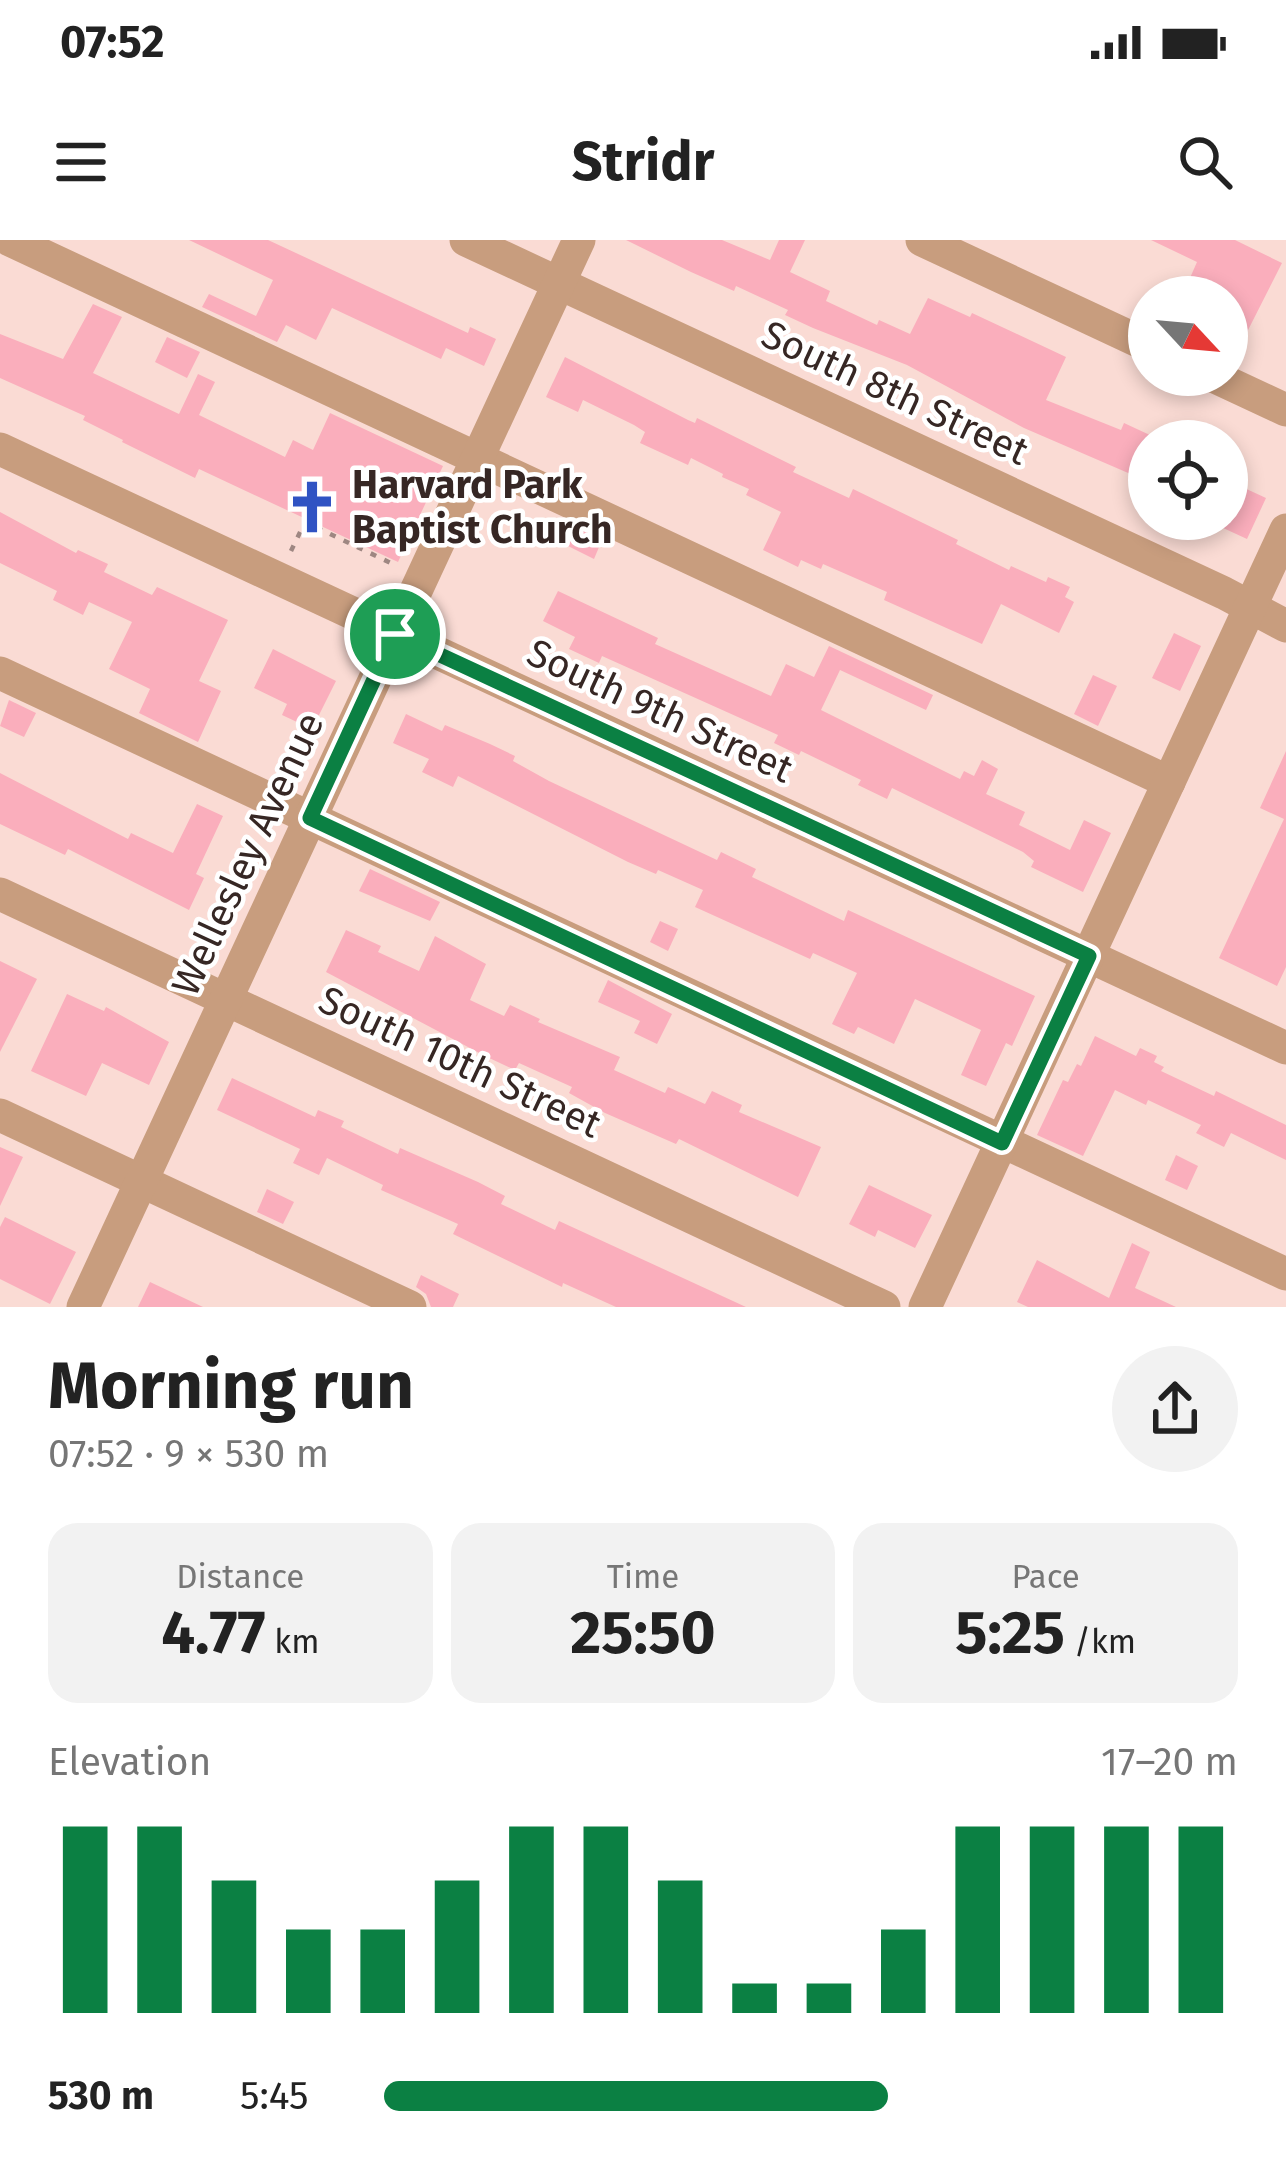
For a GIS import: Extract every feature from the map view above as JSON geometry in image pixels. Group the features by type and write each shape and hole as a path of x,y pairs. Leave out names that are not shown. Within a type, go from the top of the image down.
{"street":[{"path":"10,240 1169,782"},
{"name":"South 8th Street","path":"466,240 1286,626"},
{"name":"Wellesley Avenue","path":"83,1307 579,240"},
{"path":"922,240 1128,336"},
{"path":"1248,392 1286,410"},
{"name":"South 9th Street","path":"0,449 1286,1048"},
{"path":"925,1307 1286,530"},
{"path":"0,673 1286,1274"},
{"name":"South 10th Street","path":"0,894 884,1307"},
{"path":"0,1115 410,1307"}],"path":[{"path":"291,551 305,522 396,566"}],"building":[{"path":"189,240 268,240 468,333 470,327 496,339 484,366 446,348 441,359 332,308 316,340 286,325 277,342 202,307 209,294 256,316 273,280"},
{"path":"626,240 722,240 770,260 779,240 805,240 790,272 830,291 826,301 877,325 879,320 910,334 928,298 970,317 972,313 1066,357 1046,400 1121,430 1124,423 1128,425 1128,473 1024,428 907,365 785,315 788,310 736,286 734,291"},
{"path":"1151,240 1235,240 1282,263 1248,330 1248,276 1191,276 1197,262"},
{"path":"93,304 122,317 93,373 179,414 198,374 215,382 199,415 285,457 293,440 313,450 330,413 443,466 398,562 199,469 195,478 122,442 83,420 85,416 0,378 0,334 63,359"},
{"path":"167,337 200,352 187,378 155,362"},
{"path":"565,357 688,420 695,423 697,418 796,467 793,472 849,498 853,489 1009,570 1011,566 1070,587 1065,597 1074,602 1059,633 1001,604 982,644 884,600 887,592 823,564 821,569 801,560 798,567 763,550 781,512 746,495 749,489 691,458 688,465 640,443 645,432 583,400 578,412 546,397"},
{"path":"1248,490 1266,498 1248,537"},
{"path":"0,512 76,553 108,564 104,572 152,595 157,587 228,620 199,681 221,691 198,742 139,713 150,689 109,669 132,622 89,602 83,615 53,600 57,591 0,563"},
{"path":"577,528 602,540 594,559 568,546"},
{"path":"558,591 658,638 655,644 771,696 786,664 814,677 829,646 933,695 926,710 840,670 821,710 960,779 964,771 974,776 982,760 998,769 986,794 1025,812 1019,825 1070,850 1084,820 1111,833 1083,892 1031,867 1034,861 1023,852 892,788 887,799 858,785 861,780 774,743 778,735 602,656 599,663 569,649 575,637 543,621"},
{"path":"1174,633 1201,646 1180,691 1152,678"},
{"path":"273,649 336,681 312,729 282,715 287,704 254,688"},
{"path":"1093,675 1117,686 1098,726 1074,714"},
{"path":"9,700 36,713 24,737 0,726"},
{"path":"406,714 442,731 445,725 490,744 549,781 717,860 721,852 756,869 752,877 844,921 848,910 1035,996 1012,1046 1006,1043 986,1086 961,1075 981,1030 915,999 894,1044 858,1027 854,1034 832,1024 857,973 813,953 810,959 695,907 703,890 628,862 458,776 453,787 422,772 429,759 393,743"},
{"path":"1286,751 1286,967 1277,986 1219,958 1284,819 1260,808"},
{"path":"0,773 128,839 131,833 173,853 197,804 223,816 196,874 204,878 189,910 68,849 65,855 0,824"},
{"path":"370,869 440,902 430,921 359,891"},
{"path":"660,921 678,929 668,951 650,942"},
{"path":"346,930 419,971 435,936 486,964 470,1000 504,1016 510,1005 620,1057 614,1070 665,1093 668,1087 705,1104 712,1091 742,1105 739,1112 821,1147 798,1197 679,1139 676,1144 605,1113 569,1093 572,1087 519,1063 515,1070 485,1056 326,972"},
{"path":"0,961 37,979 0,1052"},
{"path":"608,980 672,1014 657,1044 634,1033 640,1021 598,1002"},
{"path":"67,994 104,1011 106,1007 169,1042 149,1085 102,1063 86,1096 31,1071"},
{"path":"1095,1036 1136,1056 1140,1048 1157,1056 1154,1062 1164,1067 1161,1071 1286,1125 1286,1160 1231,1133 1224,1147 1196,1133 1201,1125 1115,1090 1083,1156 1037,1135 1063,1080 1068,1082 1077,1064 1081,1066"},
{"path":"232,1078 315,1117 318,1110 344,1121 341,1127 398,1154 400,1148 478,1182 505,1196 501,1204 555,1230 559,1221 746,1307 616,1307 563,1283 562,1287 453,1234 458,1224 381,1190 383,1185 327,1158 319,1175 293,1163 300,1149 217,1110"},
{"path":"0,1147 23,1157 0,1206"},
{"path":"1176,1155 1198,1166 1187,1190 1165,1180"},
{"path":"869,1185 932,1215 915,1248 878,1230 875,1237 849,1224"},
{"path":"267,1189 294,1202 283,1224 257,1212"},
{"path":"5,1217 76,1252 50,1304 0,1279 0,1227"},
{"path":"1132,1243 1150,1252 1135,1288 1176,1307 1028,1307 1017,1302 1037,1260 1109,1298"},
{"path":"421,1275 459,1294 453,1307 431,1307 426,1294 416,1287"},
{"path":"150,1282 203,1307 138,1307"}],"place":[{"name":"Harvard Park Baptist Church","path":"312,507"}],"route":[{"path":"395,634 1089,956 1002,1143 310,818 395,634"}]}
